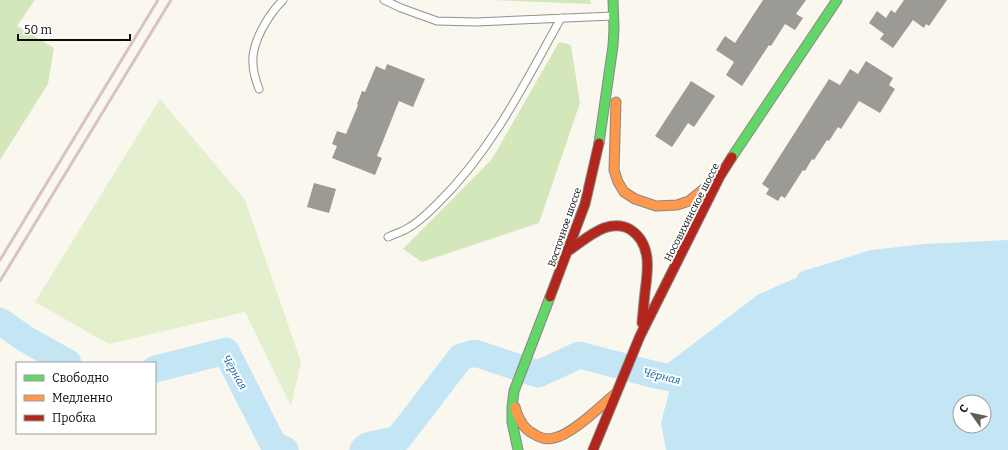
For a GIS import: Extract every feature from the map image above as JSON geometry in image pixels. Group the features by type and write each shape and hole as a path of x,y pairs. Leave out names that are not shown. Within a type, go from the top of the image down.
{"main road":[{"name":"Восточное шоссе","path":"518,450 512,422 512,407 515,388 585,204 596,156 605,105 613,46 613,0"},
{"name":"Носовихинское шоссе","path":"593,450 640,336 720,176 837,0"},
{"path":"613,46 617,71 614,170 618,182 624,192 635,199 656,206 677,205 689,201 720,176"},
{"path":"568,251 602,228 620,226 629,229 636,235 644,247 648,260 640,336"},
{"path":"515,388 516,412 523,425 534,434 546,438 560,437 572,431 616,393"},
{"path":"607,439 616,393"},
{"path":"515,438 526,450"}],"lane":[{"path":"259,89 252,63 256,44 258,37 271,13 283,0"},
{"path":"384,0 437,21 476,22 614,16"},
{"path":"388,236 408,228 429,212 450,192 470,167 512,107 561,18"}],"green space":[{"path":"0,0 35,0 17,26 54,48 48,84 0,160"},
{"path":"492,0 590,0 591,4"},
{"path":"559,42 571,45 580,103 539,223 422,262 403,249 492,159"},
{"path":"160,99 245,200 301,362 291,406 245,312 109,344 35,302"}],"water":[{"path":"1008,240 1008,450 666,450 661,423 670,388 657,386 648,373 664,366 759,294 796,278 800,272 871,250 925,244"}],"building":[{"path":"763,0 806,0 796,14 803,18 795,30 785,24 742,86 726,75 734,62 716,50 725,36 735,43"},
{"path":"904,0 947,0 929,26 926,24 924,28 913,20 893,48 880,39 884,34 869,23 877,11 886,18 891,10 895,13"},
{"path":"866,61 893,78 889,85 895,89 880,113 859,101 841,129 838,127 829,141 827,140 814,160 812,159 805,171 803,170 785,198 781,196 778,201 766,194 769,189 762,184 829,79 840,85 850,69 858,74"},
{"path":"387,64 425,79 413,107 399,101 377,156 382,158 375,175 332,158 337,146 332,144 337,131 346,134 362,91 365,92 376,66 385,70"},
{"path":"691,81 715,96 694,127 688,123 672,147 655,136"},
{"path":"314,183 336,189 329,213 307,207"}],"waterway":[{"name":"Чёрная","path":"0,321 24,338 66,362"},
{"name":"Чёрная","path":"156,369 226,351 273,444 285,450"},
{"name":"Чёрная","path":"363,450 367,446 398,439 461,357 475,353 538,374 579,355 684,381"}],"railway":[{"path":"0,260 158,0"},
{"path":"0,281 171,0"}],"traffic: fast":[{"path":"599,143 613,46 613,0"},
{"path":"732,157 837,0"},
{"path":"518,450 512,422 514,391 550,297"}],"traffic: slow":[{"path":"616,102 614,170 618,182 624,192 635,199 656,206 677,205 689,201 716,179"},
{"path":"515,407 519,419 530,432 541,438 551,439 569,432 614,395"}],"traffic: jam":[{"path":"550,297 585,204 599,143"},
{"path":"593,450 640,336 720,176 732,157"},
{"path":"568,251 586,238 607,227 625,227 638,236 647,258 647,275 642,323"}]}
